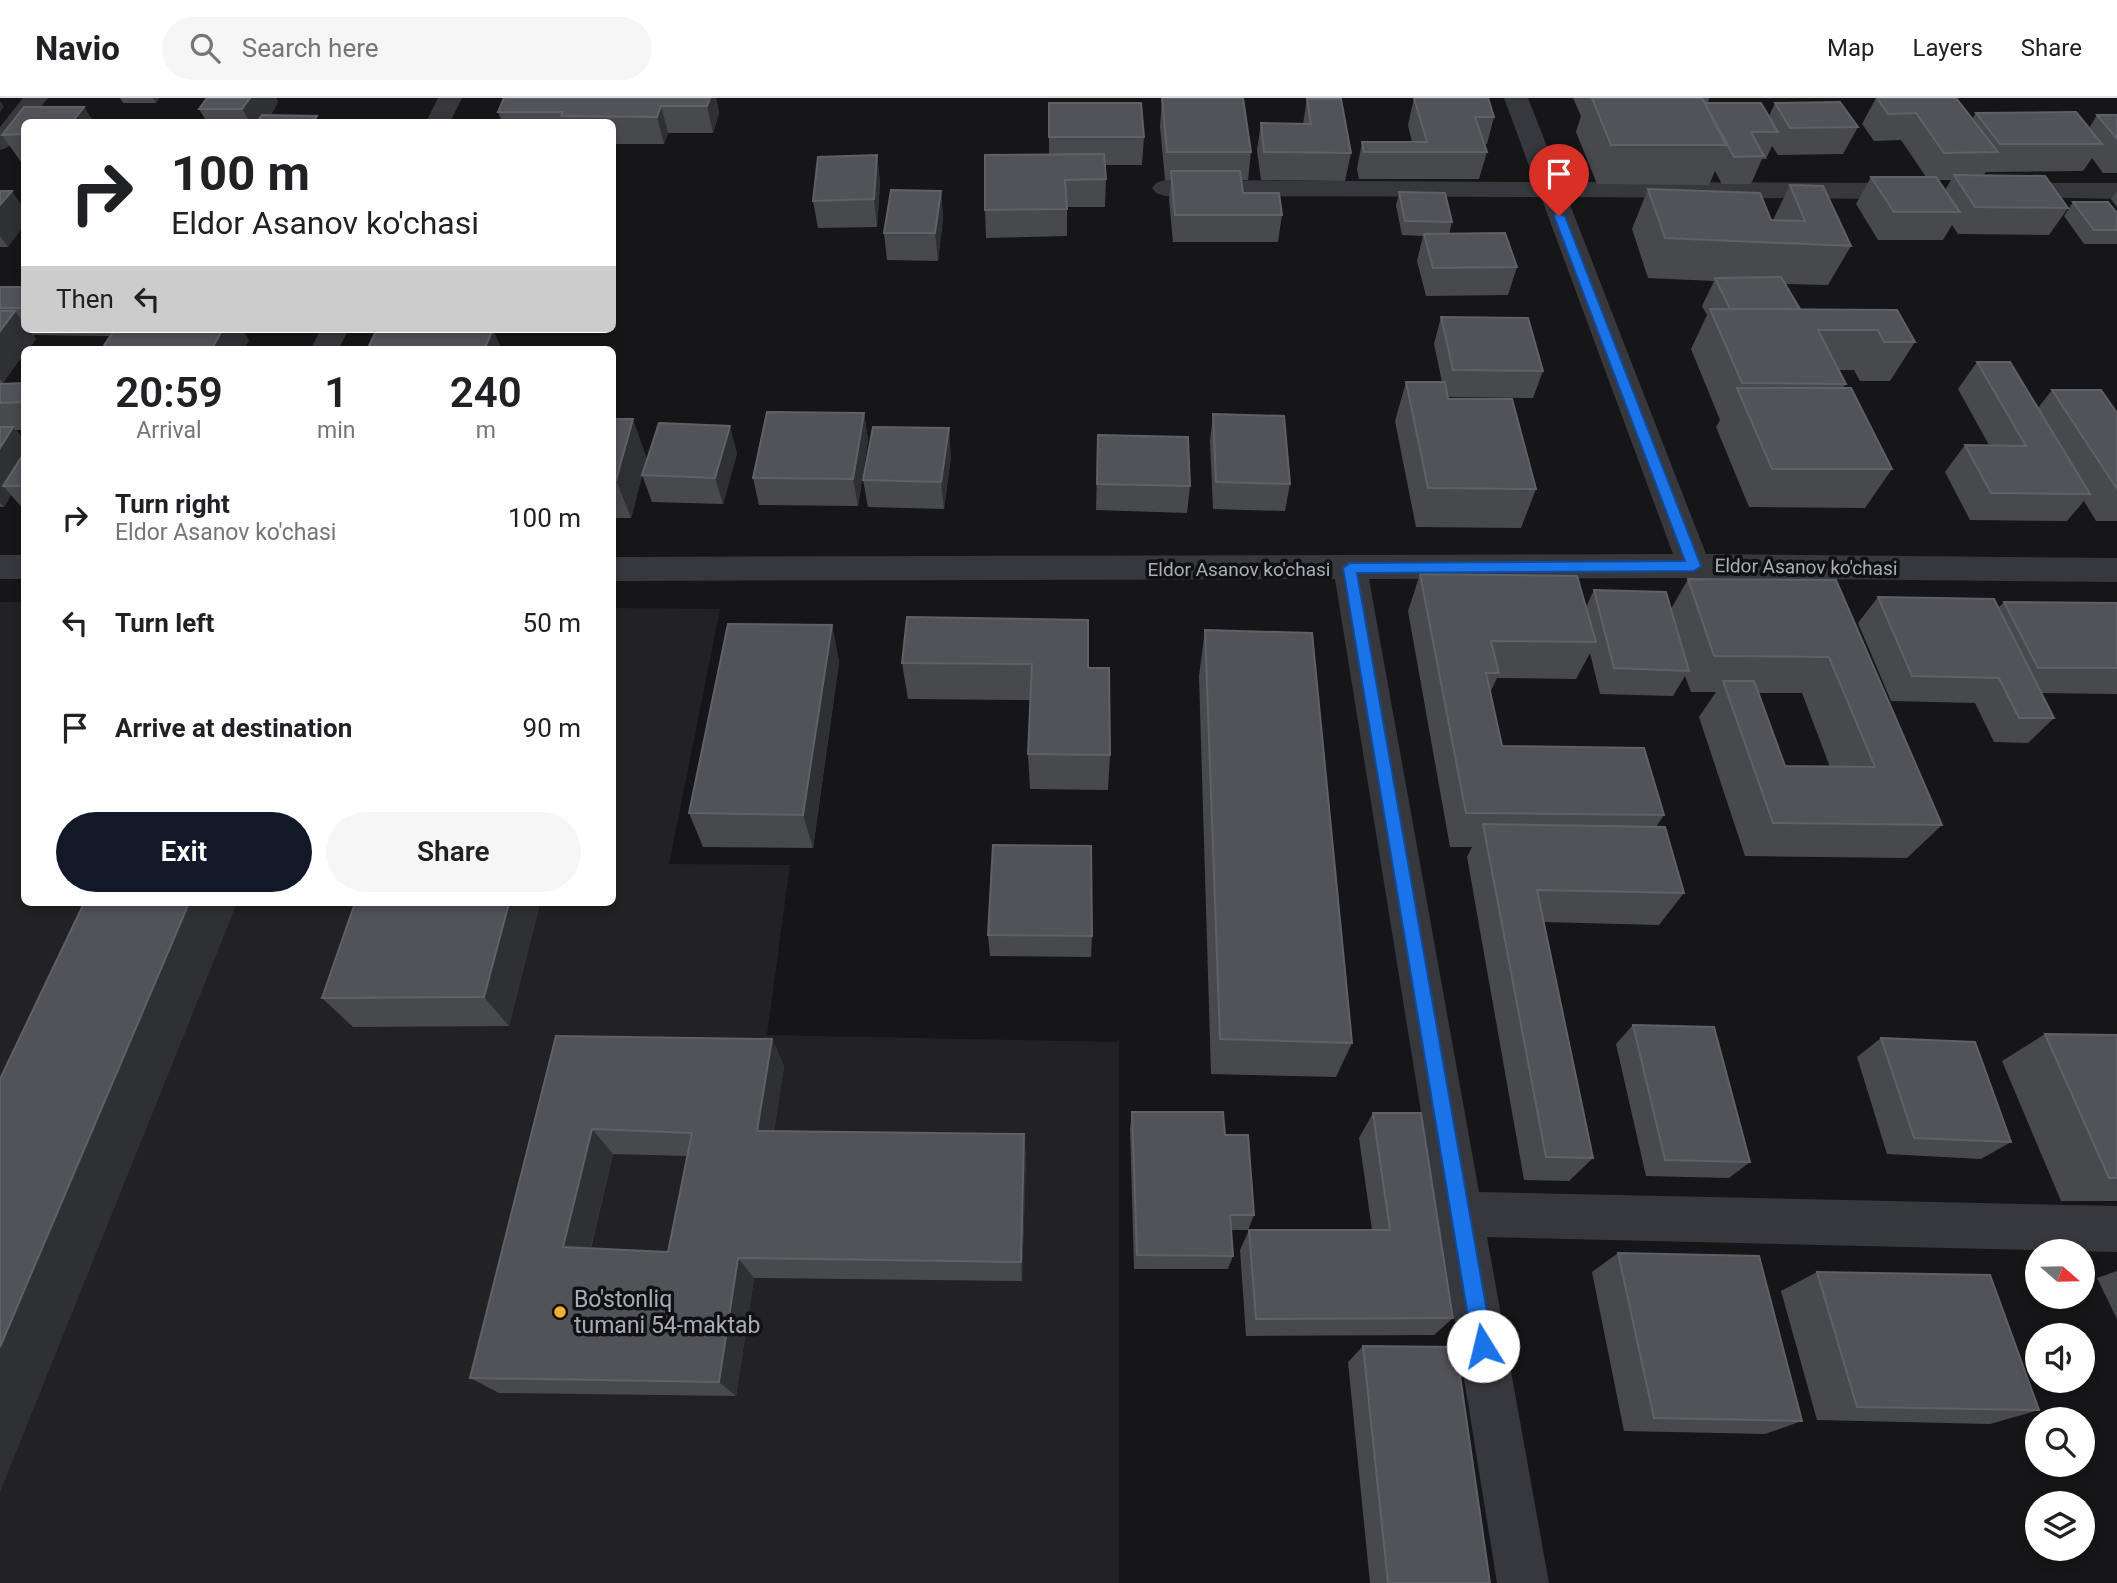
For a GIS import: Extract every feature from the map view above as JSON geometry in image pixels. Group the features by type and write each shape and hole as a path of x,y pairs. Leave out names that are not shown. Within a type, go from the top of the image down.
{"street":[{"path":"0,143 36,98"},
{"path":"440,119 450,98"},
{"path":"1516,98 1694,566"},
{"path":"1166,188 1937,191"},
{"path":"1979,191 2117,191"},
{"name":"Eldor Asanov ko'chasi","path":"616,569 1694,566 2117,570"},
{"path":"0,567 21,567"},
{"path":"1350,568 1523,1583"},
{"path":"1461,1214 2117,1229"}],"shaded area":[{"name":"Bo'stonliq tumani 54-maktab","path":"0,602 21,602 21,906 616,906 616,608 720,609 669,864 790,865 767,1035 1119,1042 1119,1583 0,1583"}],"building":[{"path":"207,98 250,98 242,109 199,109"},
{"path":"504,98 710,98 707,106 661,106 657,117 498,112"},
{"path":"1162,98 1243,98 1251,152 1167,152"},
{"path":"1414,98 1488,98 1494,117 1475,117 1487,152 1364,152 1362,142 1427,142"},
{"path":"1592,98 1702,98 1726,145 1611,145"},
{"path":"1877,98 1956,98 1998,152 1944,153 1916,113 1888,114"},
{"path":"1307,99 1341,99 1351,153 1264,152 1261,123 1311,124"},
{"path":"1840,102 1858,127 1790,128 1775,103"},
{"path":"1049,103 1141,103 1144,137 1049,137"},
{"path":"1705,103 1761,103 1778,132 1751,132 1764,156 1734,157"},
{"path":"24,107 84,107 74,119 21,119 21,134 2,135"},
{"path":"2076,112 2102,144 2000,144 1976,113"},
{"path":"262,115 317,116 315,119 259,119"},
{"path":"2097,115 2117,115 2117,139"},
{"path":"1104,154 1106,179 1065,180 1067,209 985,210 985,155"},
{"path":"877,155 874,199 813,201 818,157"},
{"path":"1171,171 1240,171 1243,193 1279,193 1282,215 1175,215"},
{"path":"1954,175 2045,176 2068,208 1975,207"},
{"path":"1871,177 1936,177 1960,212 1894,212"},
{"path":"1790,185 1823,186 1851,246 1665,238 1648,189 1760,193 1771,220 1805,221"},
{"path":"891,190 941,191 935,233 884,233"},
{"path":"0,191 12,191 0,205"},
{"path":"1399,192 1445,193 1452,222 1405,221"},
{"path":"2073,202 2108,202 2117,213 2117,230 2094,230"},
{"path":"1505,233 1517,267 1433,268 1424,234"},
{"path":"1781,277 1800,309 1730,309 1715,278"},
{"path":"0,287 21,287 21,308 0,308"},
{"path":"1710,309 1897,310 1915,342 1884,342 1878,330 1818,330 1846,384 1742,383"},
{"path":"0,311 15,311 0,331"},
{"path":"1441,317 1528,318 1543,371 1453,370"},
{"path":"112,333 221,333 213,346 104,346"},
{"path":"375,333 491,333 486,346 369,346"},
{"path":"1977,362 2010,362 2090,494 1991,493 1965,445 2026,446"},
{"path":"1406,382 1445,382 1448,399 1512,399 1536,489 1428,488"},
{"path":"21,383 21,402 0,403 0,384"},
{"path":"1737,388 1851,388 1892,469 1772,469"},
{"path":"2052,390 2101,390 2117,413 2117,489"},
{"path":"767,412 864,413 853,479 753,478"},
{"path":"1213,414 1284,416 1290,484 1216,482"},
{"path":"616,419 633,419 616,480"},
{"path":"659,423 730,426 715,478 642,475"},
{"path":"0,427 13,427 0,448"},
{"path":"873,427 949,428 941,482 863,480"},
{"path":"1098,435 1188,437 1190,486 1097,484"},
{"path":"21,458 21,486 3,486"},
{"path":"1420,574 1577,576 1596,642 1491,641 1499,673 1486,673 1502,746 1644,748 1664,815 1466,813"},
{"path":"1688,579 1836,580 1942,825 1773,823 1723,681 1754,681 1785,766 1875,767 1829,657 1714,656"},
{"path":"1594,590 1666,592 1689,671 1614,668"},
{"path":"1878,597 1994,599 2054,718 2019,718 1999,678 1912,676"},
{"path":"2004,602 2117,603 2117,668 2038,668"},
{"path":"907,617 1088,620 1088,668 1109,668 1110,755 1028,754 1032,664 902,663"},
{"path":"728,624 832,625 803,815 689,813"},
{"path":"1205,630 1312,633 1352,1043 1220,1039"},
{"path":"1483,824 1665,827 1684,893 1537,890 1593,1158 1546,1157"},
{"path":"993,845 1091,846 1092,936 988,935"},
{"path":"83,906 188,906 0,1347 0,1079"},
{"path":"354,906 508,906 484,997 322,998"},
{"path":"1633,1025 1714,1027 1750,1162 1665,1160"},
{"path":"2045,1034 2117,1035 2117,1178 2109,1178"},
{"path":"556,1036 772,1039 757,1131 1024,1134 1021,1262 738,1258 719,1382 470,1378","holes":["592,1129 692,1133 668,1252 563,1247"]},
{"path":"1881,1038 1975,1042 2011,1142 1914,1138"},
{"path":"1132,1112 1223,1112 1225,1135 1248,1135 1254,1215 1230,1215 1233,1256 1137,1255"},
{"path":"1373,1113 1421,1113 1453,1318 1256,1319 1249,1230 1390,1230"},
{"path":"1618,1253 1759,1256 1802,1421 1654,1418"},
{"path":"1817,1272 1990,1275 2025,1371 2025,1393 2033,1393 2038,1407 2025,1407 2025,1410 1857,1407"},
{"path":"1363,1346 1456,1347 1490,1583 1388,1583"}],"place":[{"name":"Bo'stonliq tumani 54-maktab","path":"560,1312"}],"route":[{"path":"1483,1346 1350,568 1694,566 1559,216"}]}
